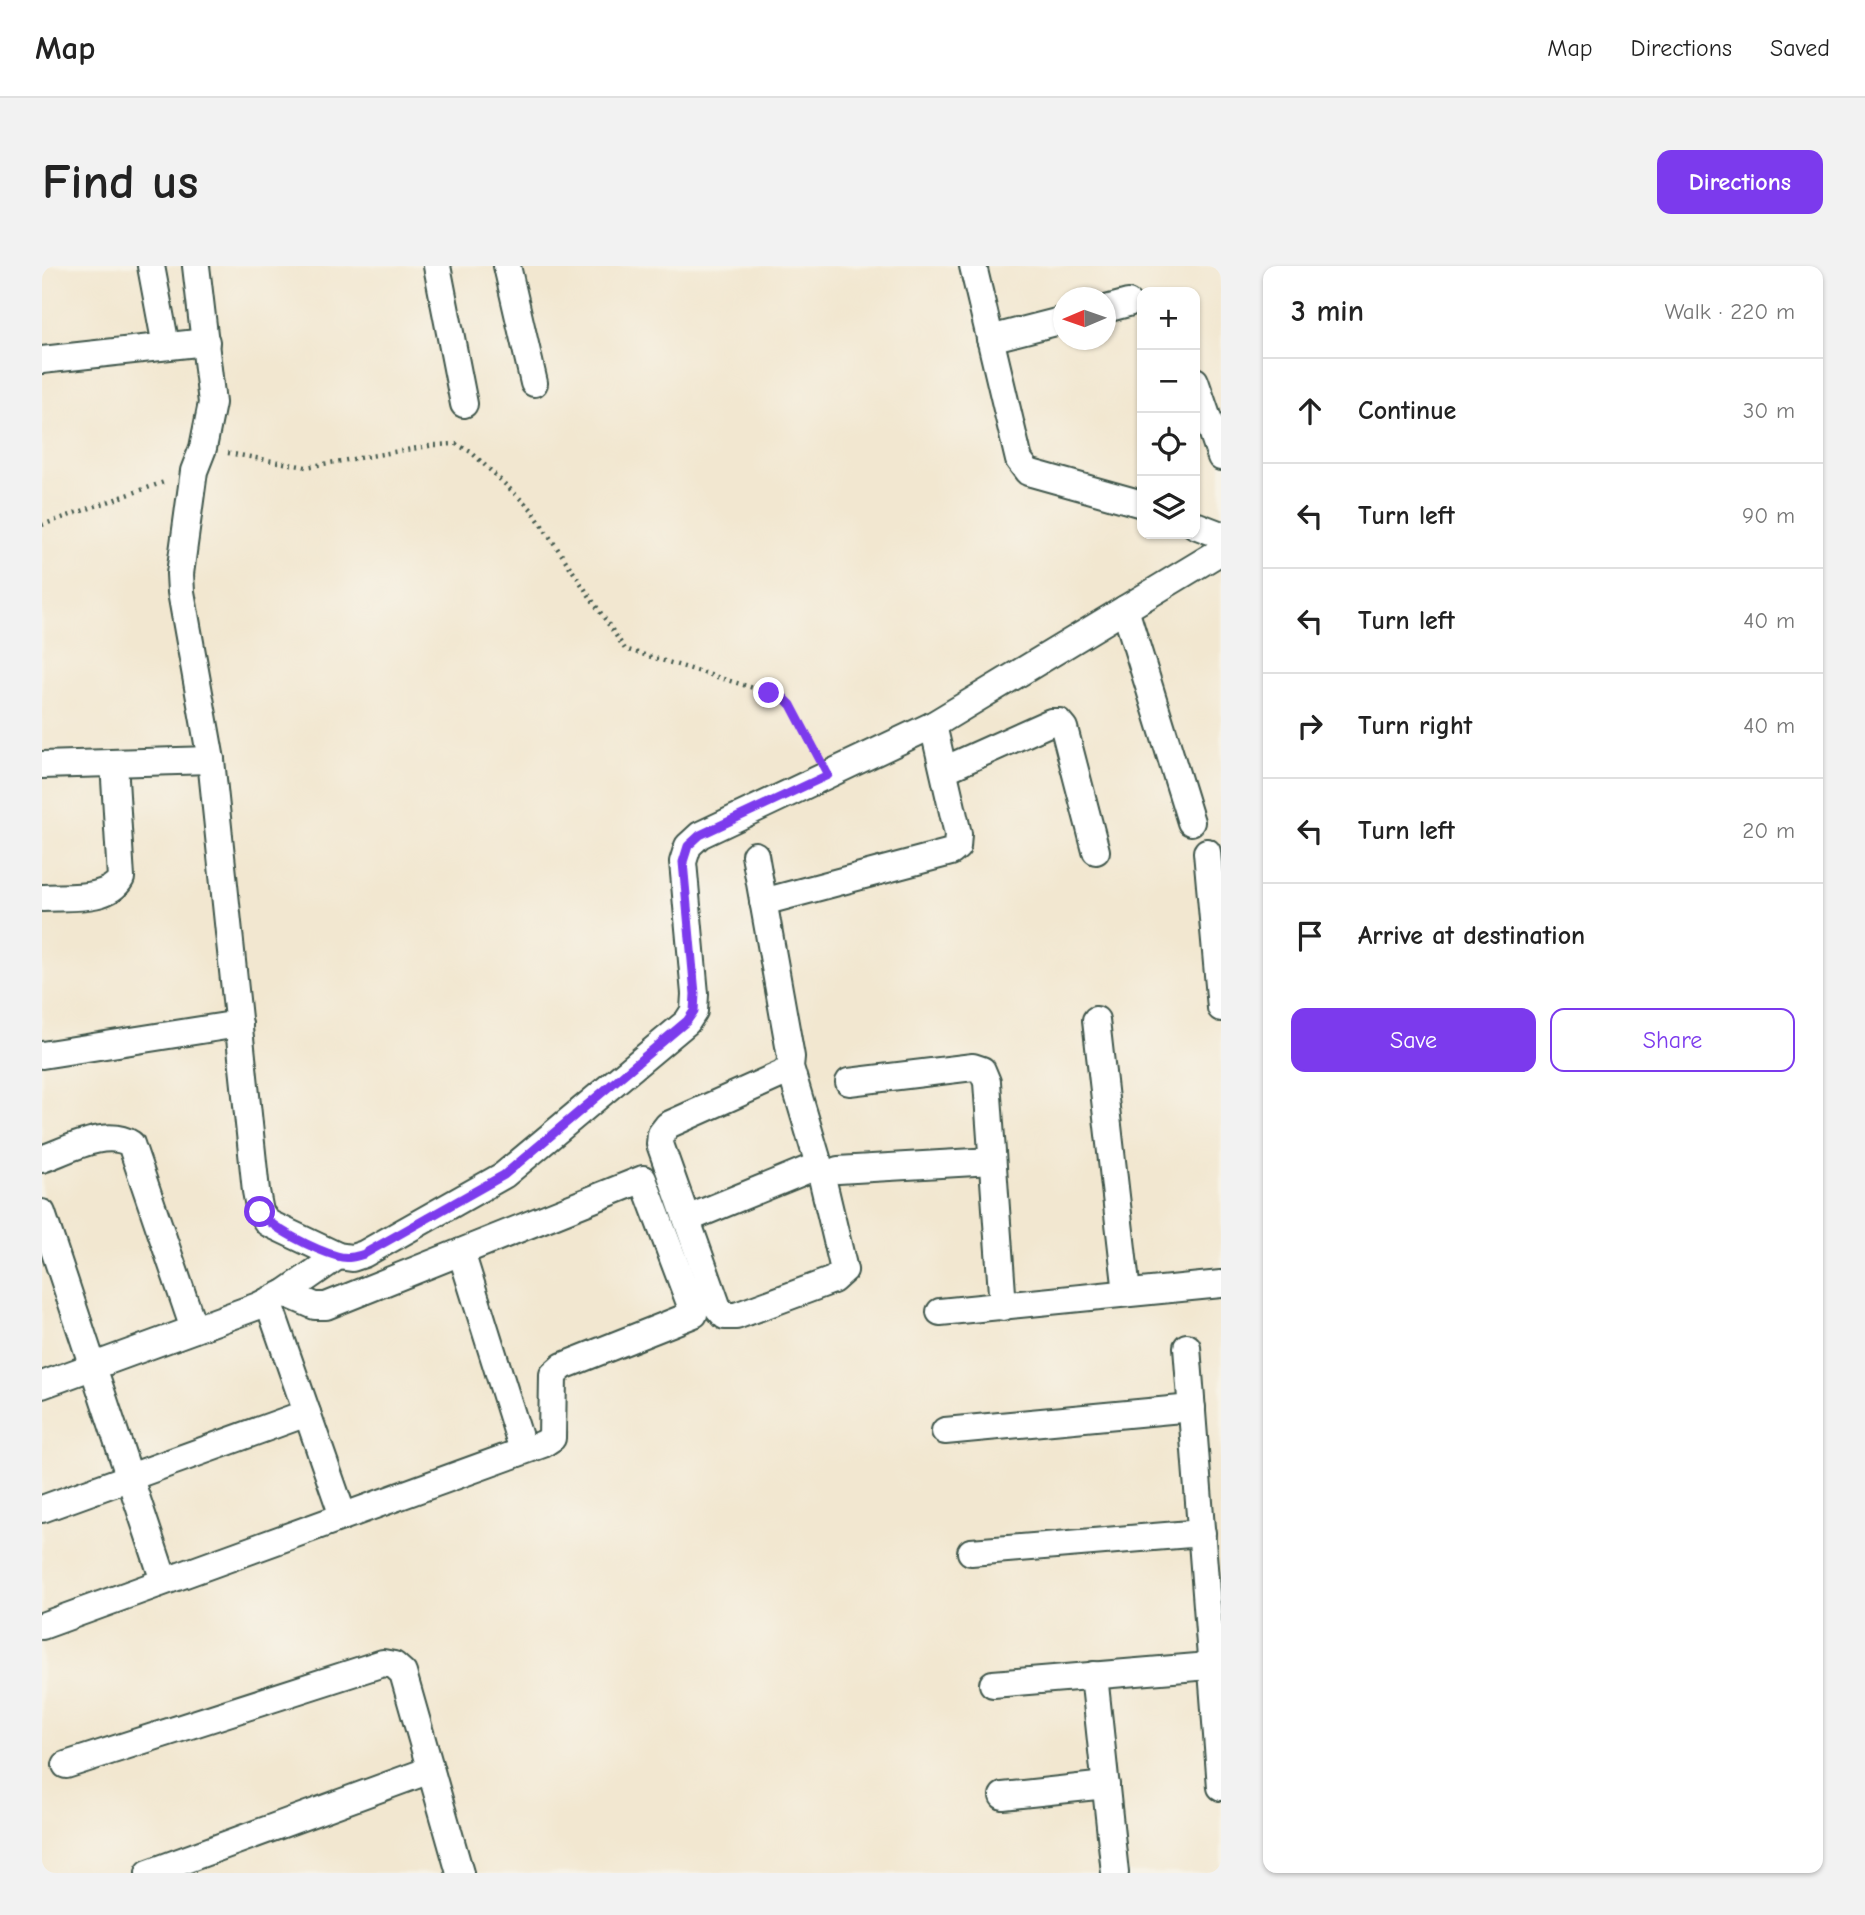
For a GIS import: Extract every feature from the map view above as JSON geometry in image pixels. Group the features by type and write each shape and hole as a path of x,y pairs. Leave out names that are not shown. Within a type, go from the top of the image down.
{"street":[{"path":"150,266 166,346"},
{"path":"196,266 212,403 199,460 180,574 181,592 211,760 260,1212 268,1223 338,1256 352,1258 364,1254 504,1175 687,1021 694,1011 695,994 683,862 688,846 700,835 933,725 1221,551"},
{"path":"437,266 464,404"},
{"path":"507,266 534,383"},
{"path":"974,266 1019,460 1028,472 1137,503"},
{"path":"990,339 1053,323"},
{"path":"42,360 206,342"},
{"path":"1200,396 1221,457"},
{"path":"1200,527 1221,535"},
{"path":"1125,609 1191,822"},
{"path":"944,770 1051,722 1059,722 1064,728 1096,851"},
{"path":"763,902 951,852 957,846 958,834 933,725"},
{"path":"42,765 211,760"},
{"path":"42,898 105,893 116,887 121,878 114,763"},
{"path":"1207,852 1221,1008"},
{"path":"755,855 791,1057 790,1067 828,1168 843,1274 736,1316 725,1316 718,1308 660,1143 661,1134 668,1125 782,1074 790,1067"},
{"path":"1096,1020 1127,1293"},
{"path":"42,1055 239,1024"},
{"path":"849,1082 973,1067 982,1070 987,1082 1003,1307"},
{"path":"42,1159 103,1139 120,1137 131,1144 194,1329"},
{"path":"687,1219 828,1168 992,1161"},
{"path":"42,1626 552,1438 553,1375 563,1366 694,1314 643,1179 326,1306 277,1297"},
{"path":"42,1213 164,1581"},
{"path":"461,1252 523,1450"},
{"path":"42,1385 277,1297 338,1256"},
{"path":"940,1312 1221,1284"},
{"path":"277,1297 307,1413 343,1516"},
{"path":"1187,1347 1216,1666 1221,1787"},
{"path":"945,1431 1192,1408"},
{"path":"42,1509 307,1413"},
{"path":"971,1552 1202,1533"},
{"path":"66,1765 383,1663 394,1665 402,1673 460,1873"},
{"path":"993,1684 1216,1666"},
{"path":"1094,1675 1115,1873"},
{"path":"149,1873 430,1770"},
{"path":"1003,1796 1106,1785"}],"path":[{"path":"42,525 199,460 306,467 456,444 471,452 531,509 625,649 783,697 791,705 828,775"}],"route":[{"path":"260,1212 268,1223 338,1256 352,1258 364,1254 504,1175 687,1021 694,1011 695,994 683,862 688,846 700,835 828,775 791,705 783,697 769,693"}]}
